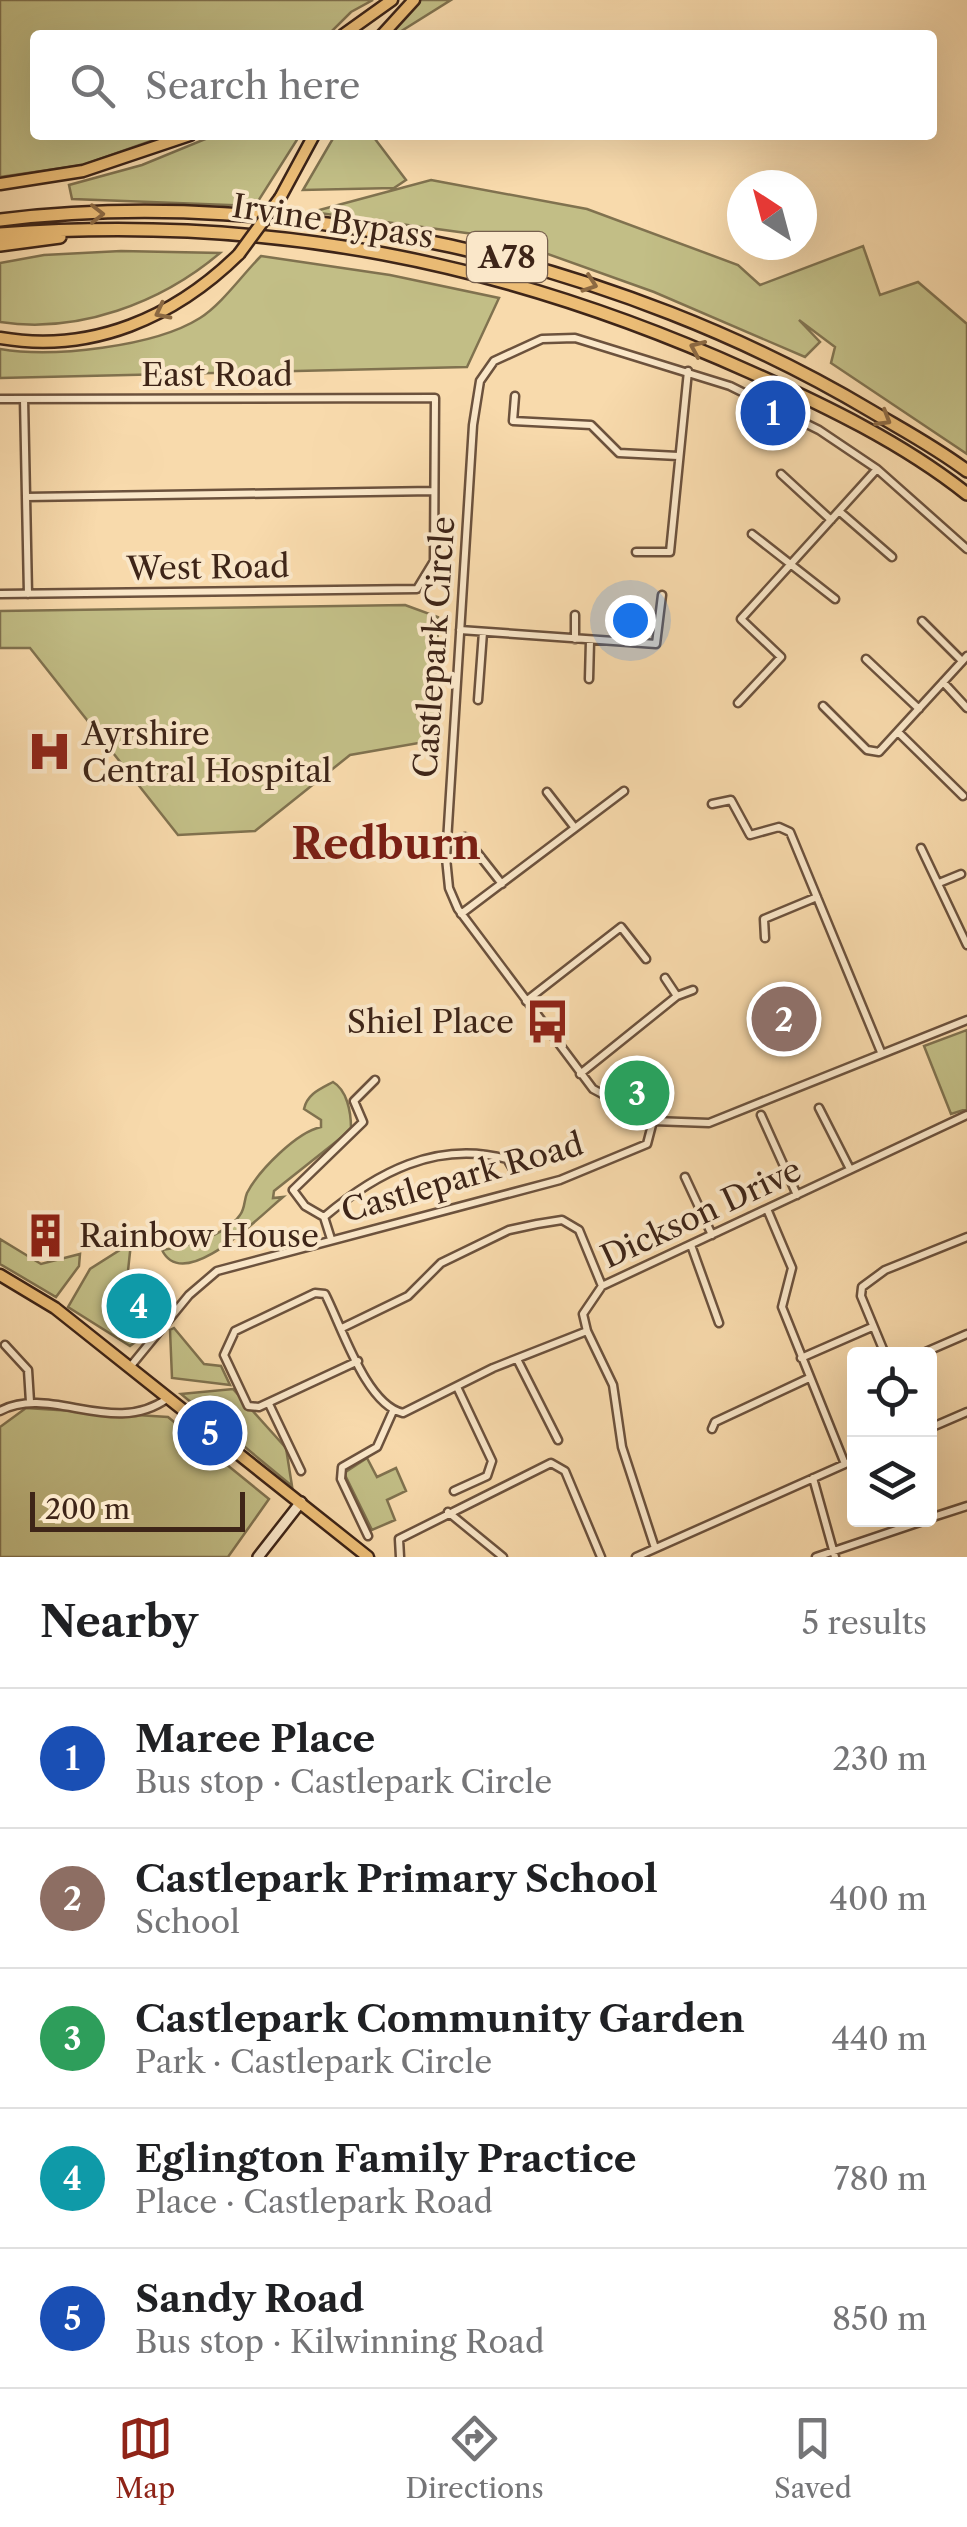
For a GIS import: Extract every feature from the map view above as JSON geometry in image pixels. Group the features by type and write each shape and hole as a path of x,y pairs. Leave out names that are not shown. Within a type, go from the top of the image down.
{"highway":[{"name":"Irvine Bypass","path":"0,217 210,215 288,220 517,259 670,311 820,380 967,471"},
{"name":"Irvine Bypass","path":"0,234 138,228 296,238 377,250 526,286 676,338 820,403 967,494"},
{"path":"0,245 138,228"}],"main road":[{"path":"350,30 392,0"},
{"path":"387,30 414,0"},
{"path":"0,184 84,171 175,140"},
{"path":"0,338 65,342 159,316 204,289 239,254 280,198 311,140"},
{"path":"0,1275 54,1308 130,1366 368,1557"},
{"path":"258,1557 301,1502"}],"street":[{"name":"Castlepark Circle","path":"967,549 877,469 785,411 688,371 574,338 542,339 494,361 480,381 473,425 446,858 449,888 461,914 580,1074 617,1105 653,1121 709,1123 967,1020"},
{"path":"636,552 670,552 688,371"},
{"path":"515,396 514,421 591,425 619,454 678,456"},
{"name":"East Road","path":"0,399 434,398 434,492"},
{"path":"24,399 28,594"},
{"path":"738,703 781,657 741,619 877,469"},
{"path":"781,474 831,520"},
{"path":"26,496 434,492"},
{"name":"West Road","path":"0,594 416,590 434,561 434,492"},
{"path":"839,511 892,557"},
{"path":"752,534 836,599"},
{"path":"460,630 656,644 662,595"},
{"path":"575,616 575,640"},
{"path":"823,706 867,750 879,752 965,658 922,621"},
{"path":"478,700 483,632"},
{"path":"589,679 590,641"},
{"path":"866,659 919,709"},
{"path":"943,682 967,708"},
{"path":"898,732 964,796"},
{"path":"546,792 575,828"},
{"path":"461,914 624,792"},
{"path":"712,804 732,800 750,835 779,827 790,832 881,1052"},
{"path":"465,838 502,884"},
{"path":"922,848 967,945"},
{"path":"939,883 960,874"},
{"path":"765,938 764,919 817,897"},
{"path":"526,1001 621,927 646,959"},
{"path":"665,978 678,996"},
{"path":"580,1074 678,996 692,990"},
{"path":"331,1240 324,1217 304,1206 293,1190 363,1122 354,1101 375,1080"},
{"path":"819,1108 850,1169"},
{"path":"761,1115 798,1194"},
{"path":"965,1116 967,1126"},
{"name":"Dickson Drive","path":"587,1331 583,1314 602,1286 965,1116"},
{"name":"Castlepark Road","path":"130,1366 189,1295 217,1271 560,1180 647,1144 653,1121"},
{"path":"324,1217 361,1186 406,1162 488,1154 507,1159 513,1169"},
{"path":"685,1177 712,1235"},
{"path":"636,1557 845,1464 782,1307 792,1268 767,1209"},
{"path":"342,1328 408,1296 440,1264 509,1230 536,1224 562,1220 580,1230 602,1286"},
{"path":"881,1347 861,1296 868,1279 967,1237"},
{"path":"691,1245 719,1323"},
{"path":"358,1361 268,1404 248,1406 224,1355 235,1331 315,1293 326,1294 375,1396 392,1411 403,1414 517,1359 587,1331 613,1384 622,1447 654,1548"},
{"path":"801,1358 872,1327"},
{"path":"937,1347 967,1334"},
{"path":"5,1345 28,1370 30,1402"},
{"path":"517,1359 558,1440"},
{"path":"712,1429 714,1422 809,1378"},
{"path":"454,1490 487,1476 492,1461 458,1389"},
{"path":"0,1411 30,1402 79,1412 129,1414 152,1409 169,1397"},
{"path":"268,1404 301,1471"},
{"path":"368,1536 342,1479 342,1467 377,1448 392,1411"},
{"path":"937,1425 967,1412"},
{"path":"400,1557 400,1539 448,1512 555,1463 565,1471 601,1557"},
{"path":"813,1478 834,1554"},
{"path":"937,1516 967,1506"},
{"path":"448,1512 502,1557"},
{"path":"816,1557 907,1527"}],"shaded area":[{"path":"0,0 373,0 351,12 333,30 30,30 30,140 154,140 83,165 0,177"},
{"path":"417,0 451,0 403,30 389,30"},
{"path":"203,140 297,140 255,206 72,199 69,185 142,165"},
{"path":"332,140 376,140 406,180 394,188 303,190"},
{"path":"431,180 587,209 738,265 760,285 863,246 880,295 918,282 967,324 967,454 831,363 835,347 799,320 820,342 805,357 654,292 503,238 312,212"},
{"path":"121,251 220,253 172,287 117,311 59,323 0,322 0,263 44,255"},
{"path":"261,256 390,275 499,298 467,367 0,378 0,349 47,352 102,348 180,328 216,305"},
{"path":"405,605 438,617 436,740 350,755 255,831 178,835 30,648 0,648 0,611"},
{"path":"967,1030 967,1109 951,1114 924,1046"},
{"path":"333,1082 345,1096 351,1128 274,1191 273,1198 283,1197 241,1234 204,1258 187,1263 173,1261 162,1250 205,1239 234,1222 242,1213 247,1193 269,1163 301,1136 321,1127 321,1120 304,1109 311,1096"},
{"path":"0,1239 41,1264 80,1254 79,1266 56,1297 0,1264"},
{"path":"131,1243 127,1280 110,1317 145,1335 130,1346 68,1307 90,1269"},
{"path":"174,1328 204,1364 221,1366 230,1385 172,1378 170,1330"},
{"path":"233,1389 286,1448 292,1486 181,1394"},
{"path":"26,1408 168,1417 269,1499 228,1557 0,1557 0,1427"},
{"path":"367,1458 377,1477 396,1468 406,1491 387,1500 395,1520 372,1530 344,1473"}],"place":[{"name":"Maree Place","path":"773,413"},
{"name":"Ayrshire Central Hospital","path":"49,751"},
{"name":"Castlepark Primary School","path":"784,1019"},
{"name":"Shiel Place","path":"547,1021"},
{"name":"Castlepark Community Garden","path":"637,1093"},
{"name":"Rainbow House","path":"46,1235"},
{"name":"Eglington Family Practice","path":"139,1306"},
{"name":"Sandy Road","path":"210,1433"}],"district":[{"name":"Redburn","path":"386,844"}]}
